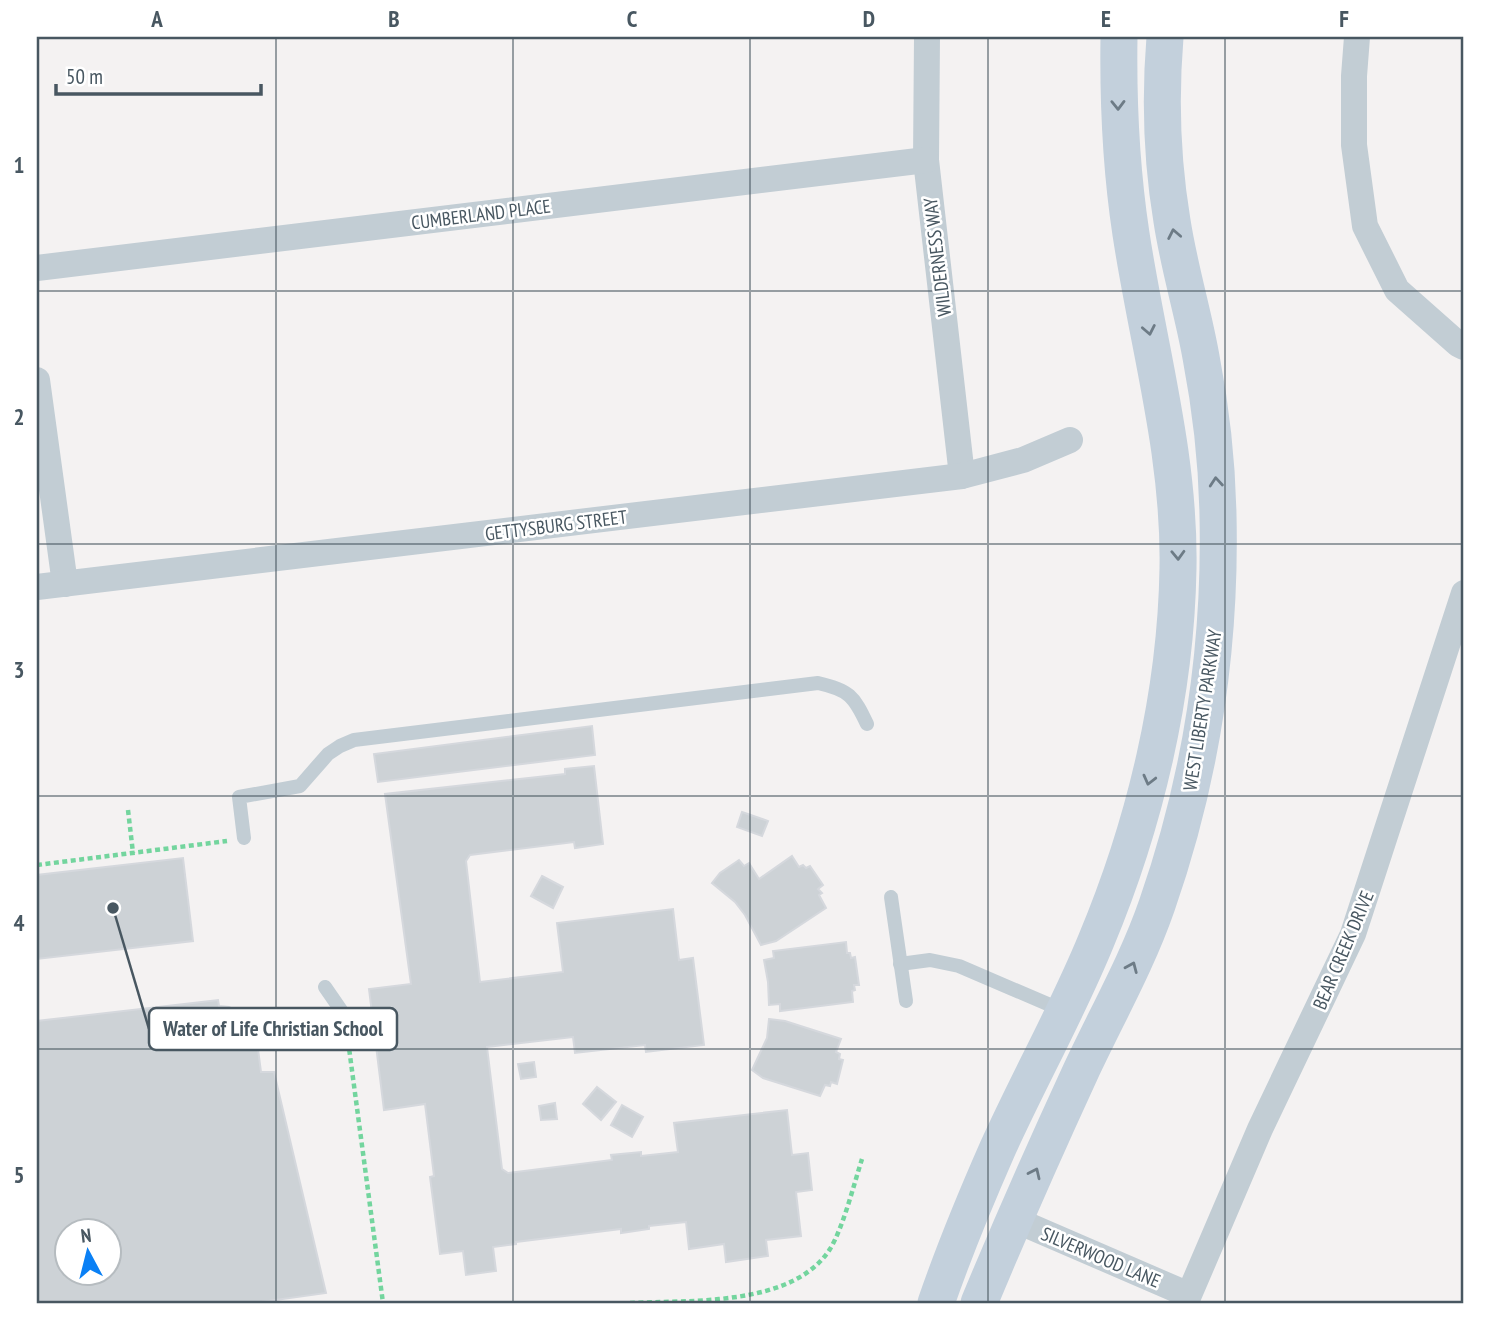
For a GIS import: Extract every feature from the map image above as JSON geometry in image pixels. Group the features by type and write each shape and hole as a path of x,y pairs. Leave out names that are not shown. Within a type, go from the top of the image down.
{"street":[{"name":"WILDERNESS WAY","path":"927,37 926,160 962,476"},
{"name":"WEST LIBERTY PARKWAY","path":"936,1303 998,1149 1096,941 1121,875 1141,810 1163,715 1178,568 1176,492 1159,377 1131,237 1121,163 1119,37"},
{"name":"WEST LIBERTY PARKWAY","path":"979,1303 1013,1219 1119,996 1156,908 1188,797 1206,715 1219,585 1217,497 1212,432 1201,356 1180,264 1167,190 1163,112 1165,37"},
{"path":"1357,37 1354,145 1365,226 1397,290 1464,347"},
{"name":"CUMBERLAND PLACE","path":"37,268 926,160"},
{"path":"37,380 65,584"},
{"name":"GETTYSBURG STREET","path":"37,587 962,476 1023,460 1070,440"},
{"name":"BEAR CREEK DRIVE","path":"1189,1295 1260,1129 1353,934 1464,593"},
{"name":"SILVERWOOD LANE","path":"1013,1219 1189,1295"}],"lane":[{"path":"244,838 239,797 300,786 328,754 354,740 818,683 840,688 857,703 867,724"},
{"path":"891,897 906,1001"},
{"path":"900,964 930,960 959,966 1064,1011"},
{"path":"325,987 345,1016"}],"path":[{"path":"128,810 133,853"},
{"path":"37,865 244,838"},
{"path":"345,1016 383,1303"},
{"path":"630,1303 728,1298 768,1291 793,1282 830,1250 862,1159"}],"building":[{"path":"592,726 595,755 378,782 374,754"},
{"path":"594,766 603,844 575,848 574,842 470,855 466,861 480,982 563,972 557,923 673,909 679,960 693,958 704,1045 646,1052 645,1045 575,1053 573,1037 487,1047 502,1169 508,1173 612,1160 611,1155 641,1152 641,1156 678,1152 674,1123 787,1110 792,1155 808,1153 812,1190 796,1192 801,1236 766,1240 768,1256 726,1262 724,1244 689,1249 686,1222 649,1226 649,1229 621,1233 621,1229 493,1247 496,1271 466,1275 463,1251 440,1254 430,1177 434,1176 425,1104 384,1110 369,989 411,984 385,794 565,774 565,769"},
{"path":"742,812 768,821 762,836 737,827"},
{"path":"792,856 799,867 810,866 823,885 818,889 822,893 819,895 826,908 776,941 761,945 735,902 712,883 720,873 739,860 744,866 749,863 759,879"},
{"path":"183,858 193,941 37,959 37,875"},
{"path":"542,876 563,887 553,908 531,896"},
{"path":"846,942 847,953 850,953 851,958 855,957 859,985 854,985 853,1002 780,1011 780,1004 769,1005 764,960 774,958 773,951"},
{"path":"218,1000 219,1006 229,1007 245,1016 256,1034 261,1072 274,1072 326,1293 254,1303 37,1303 37,1021"},
{"path":"769,1019 785,1021 841,1039 836,1052 840,1054 839,1059 843,1060 837,1084 831,1082 830,1086 825,1085 820,1096 763,1078 752,1070 767,1038"},
{"path":"534,1062 536,1077 521,1079 518,1064"},
{"path":"597,1087 616,1102 601,1120 583,1104"},
{"path":"555,1103 557,1119 541,1120 539,1106"},
{"path":"622,1105 643,1117 632,1137 611,1125"}],"place":[{"name":"Water of Life Christian School","path":"113,908"}]}
